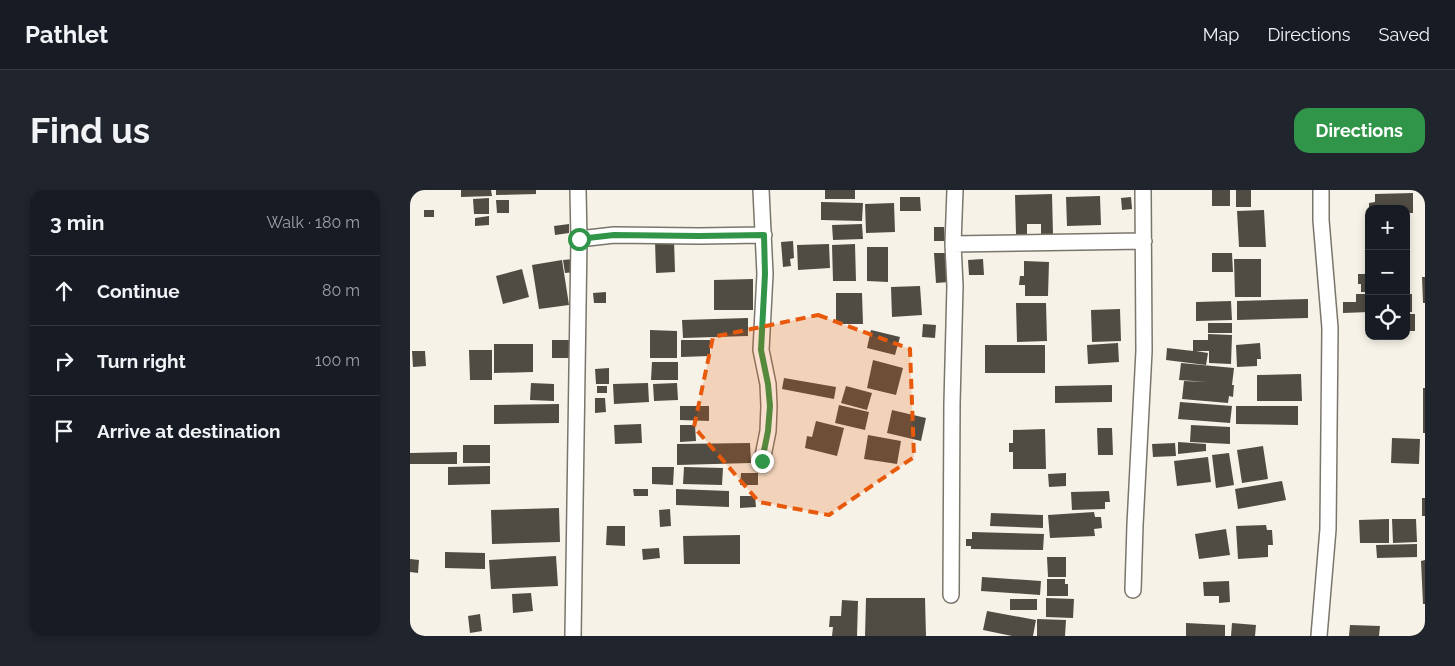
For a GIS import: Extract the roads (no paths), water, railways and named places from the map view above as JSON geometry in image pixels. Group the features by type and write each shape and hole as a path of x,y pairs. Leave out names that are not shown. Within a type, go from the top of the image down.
{"street":[{"path":"573,636 579,239 578,190"},
{"path":"761,190 765,274 761,350 768,384 770,406 768,431 762,461"},
{"path":"951,595 955,190"},
{"path":"1133,590 1144,351 1143,190"},
{"path":"1319,636 1328,529 1330,328 1321,220 1321,190"},
{"path":"579,239 614,235 764,235"},
{"path":"953,244 1144,241"}]}
